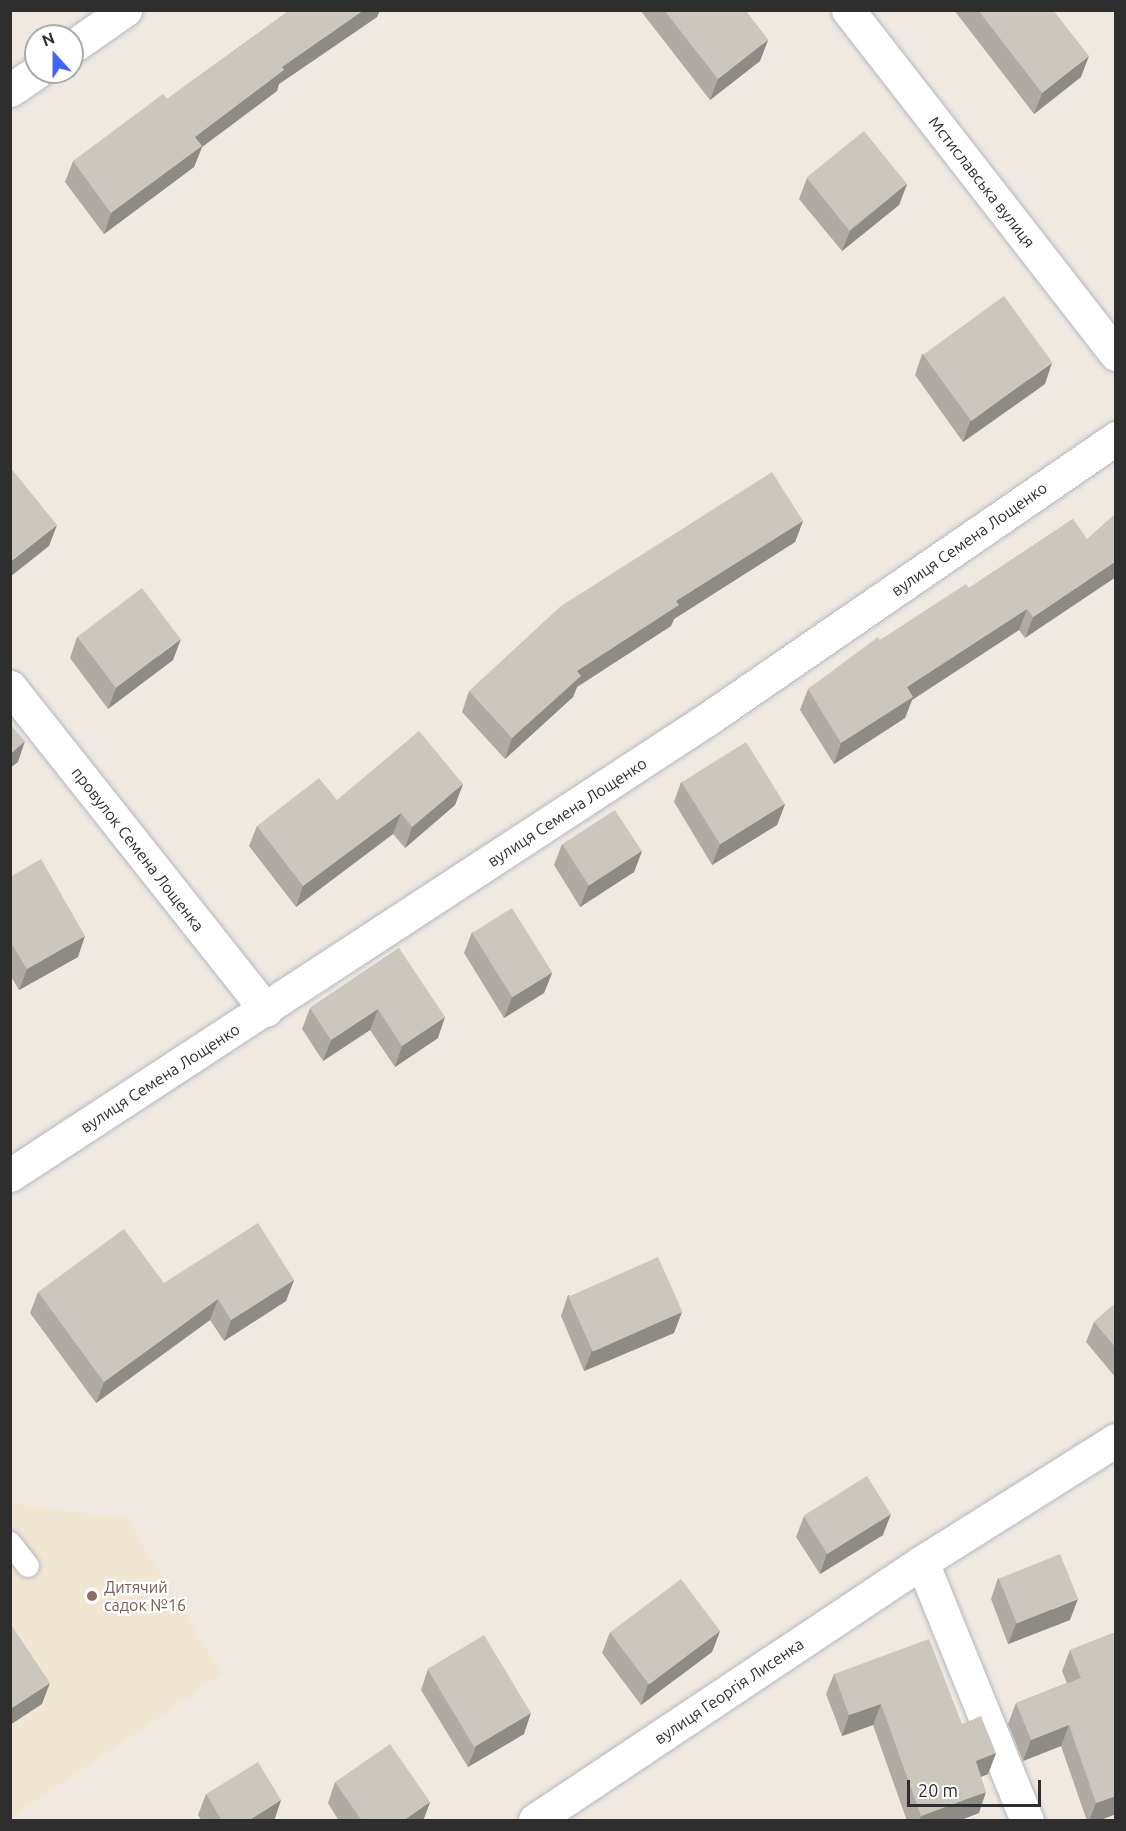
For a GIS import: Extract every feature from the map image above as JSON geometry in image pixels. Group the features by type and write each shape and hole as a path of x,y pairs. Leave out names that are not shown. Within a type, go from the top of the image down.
{"street":[{"path":"84,38 124,10"},
{"name":"Мстиславська вулиця","path":"848,10 1116,354"},
{"path":"10,90 24,81"},
{"name":"вулиця Семена Лощенко","path":"10,1175 266,1010 706,720 1116,438"},
{"name":"провулок Семена Лощенка","path":"10,687 266,1010"},
{"name":"вулиця Георгія Лисенка","path":"535,1821 922,1562 1116,1440"},
{"path":"922,1562 1027,1821"}],"lane":[{"path":"10,1543 28,1566"}],"shaded area":[{"name":"Дитячий садок №16","path":"11,1503 127,1519 222,1674 11,1818"}],"building":[{"path":"290,10 364,10 282,67 284,70 195,137 202,146 111,213 73,161 163,94 167,99"},
{"path":"664,10 745,10 768,40 718,79"},
{"path":"978,10 1053,10 1089,56 1042,93"},
{"path":"864,131 907,184 849,230 806,178"},
{"path":"1004,296 1052,362 971,421 923,355"},
{"path":"10,467 57,525 10,562"},
{"path":"772,472 803,521 676,601 679,605 577,671 581,676 512,738 469,691 561,606"},
{"path":"1116,513 1116,561 1033,617 1027,609 907,687 913,697 841,743 808,689 878,637 880,640 966,584 969,588 1073,519 1087,539"},
{"path":"142,588 181,639 116,688 77,637"},
{"path":"10,724 25,741 10,754"},
{"path":"419,731 463,784 412,827 401,813 303,886 257,826 319,778 337,800"},
{"path":"746,742 785,804 720,844 682,782"},
{"path":"615,810 642,851 589,885 562,844"},
{"path":"41,859 85,936 27,969 10,941 10,877"},
{"path":"512,908 552,972 512,997 472,933"},
{"path":"399,948 445,1017 402,1046 378,1009 331,1040 310,1008"},
{"path":"258,1223 294,1280 231,1320 218,1299 104,1382 38,1292 124,1229 164,1283"},
{"path":"658,1257 682,1312 593,1352 568,1297"},
{"path":"1116,1303 1116,1348 1094,1322"},
{"path":"867,1476 891,1514 827,1554 803,1516"},
{"path":"1060,1554 1078,1599 1017,1623 999,1579"},
{"path":"681,1579 720,1631 649,1684 610,1633"},
{"path":"10,1623 50,1683 10,1709"},
{"path":"1116,1632 1116,1796 1096,1803 1069,1725 1031,1740 1016,1703 1081,1678 1070,1650"},
{"path":"484,1635 531,1713 474,1747 427,1669"},
{"path":"929,1639 962,1724 981,1716 996,1753 976,1761 986,1792 921,1816 881,1704 849,1715 834,1674"},
{"path":"390,1744 430,1802 403,1821 362,1821 335,1782"},
{"path":"258,1762 281,1800 248,1821 222,1821 206,1794"}],"place":[{"name":"Дитячий садок №16","path":"92,1596"}]}
